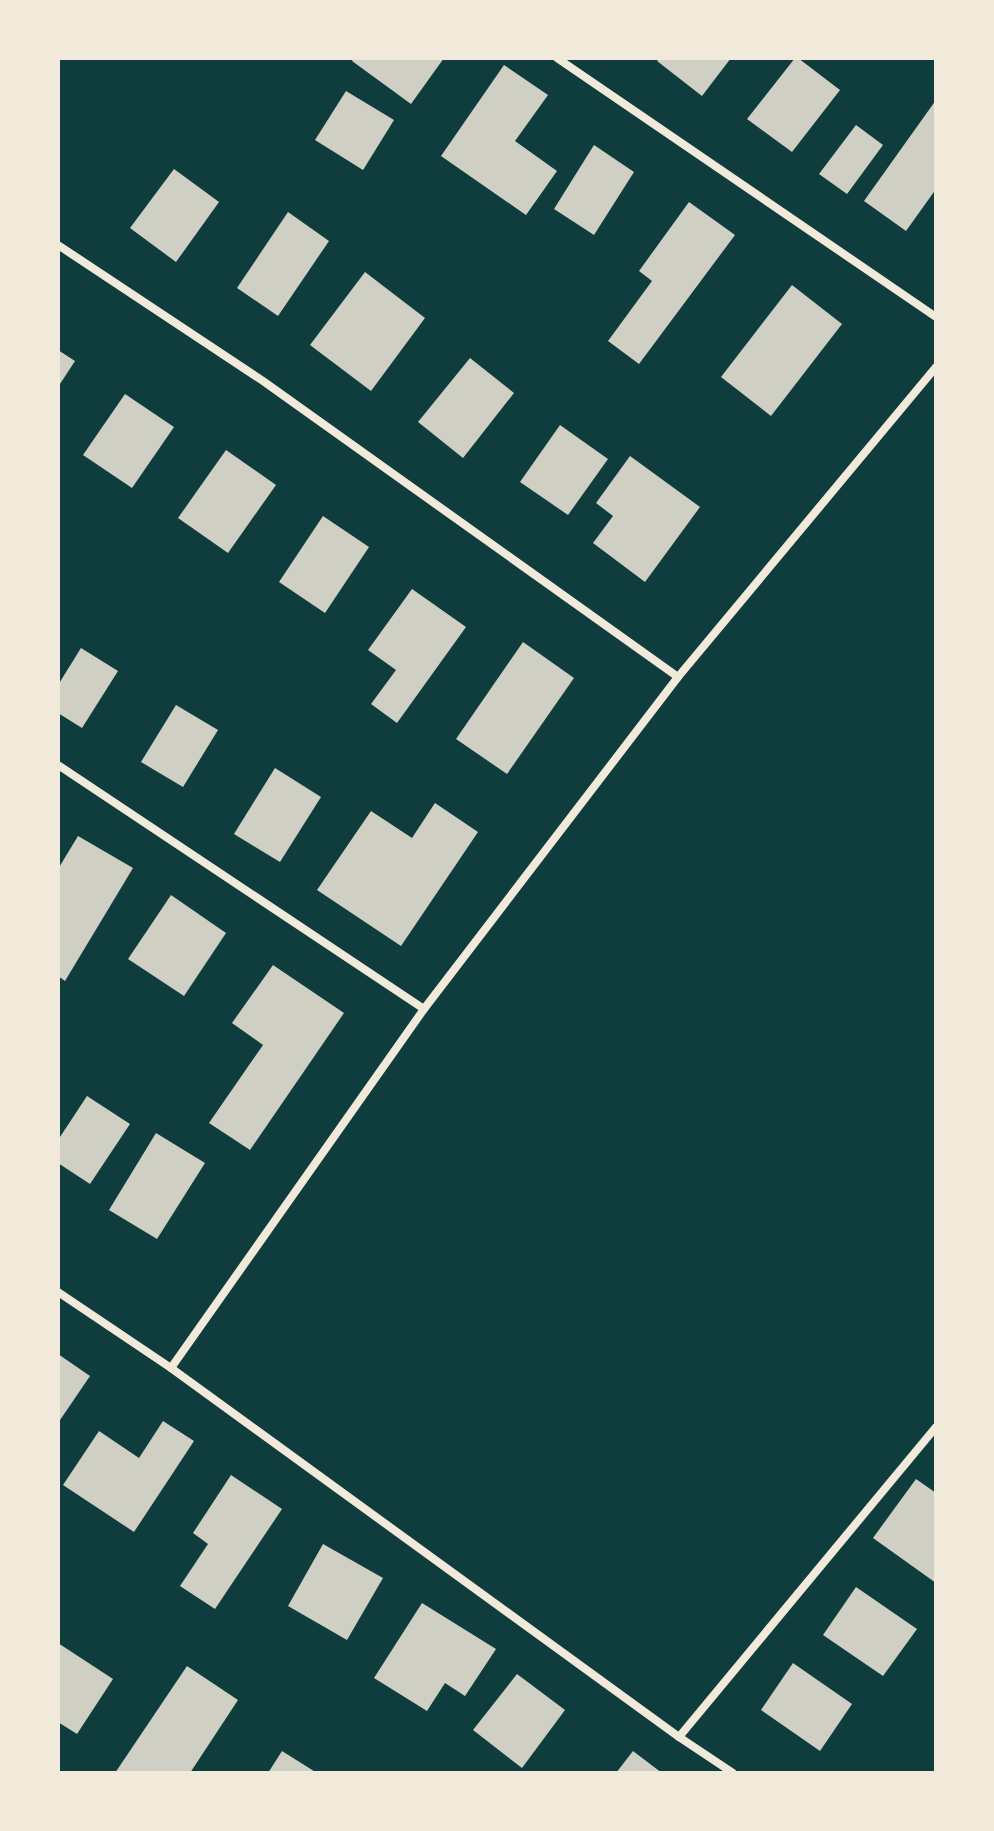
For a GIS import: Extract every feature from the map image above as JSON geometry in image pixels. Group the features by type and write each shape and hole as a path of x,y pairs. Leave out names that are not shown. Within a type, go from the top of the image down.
{"street":[{"path":"557,58 936,317"},
{"path":"58,245 263,381 678,677"},
{"path":"171,1368 424,1009 678,677 936,367"},
{"path":"58,765 424,1009"},
{"path":"58,1292 171,1368 733,1773"},
{"path":"679,1737 936,1427"}],"building":[{"path":"354,58 444,58 411,104 352,61"},
{"path":"660,58 731,58 702,96 657,61"},
{"path":"795,58 840,90 792,152 747,119"},
{"path":"504,65 548,95 515,141 557,171 526,215 441,156"},
{"path":"346,91 394,120 363,170 315,140"},
{"path":"936,100 936,189 906,231 864,201"},
{"path":"856,125 883,145 847,194 819,174"},
{"path":"594,145 634,172 594,235 554,209"},
{"path":"174,169 219,202 176,262 130,228"},
{"path":"689,202 735,235 639,364 608,341 652,281 639,271"},
{"path":"288,212 329,241 278,316 237,288"},
{"path":"365,272 425,318 371,391 310,345"},
{"path":"792,285 842,324 771,416 721,377"},
{"path":"58,350 75,361 58,387"},
{"path":"470,358 514,393 463,458 418,422"},
{"path":"125,394 174,427 132,488 83,455"},
{"path":"560,425 608,459 568,515 520,482"},
{"path":"226,450 276,485 228,553 178,518"},
{"path":"630,456 700,507 645,582 593,543 613,516 596,503"},
{"path":"323,516 369,547 325,613 279,582"},
{"path":"412,589 466,627 397,723 371,704 396,670 368,650"},
{"path":"523,642 574,678 507,774 456,739"},
{"path":"81,648 118,671 82,728 58,713 58,685"},
{"path":"176,705 218,730 183,787 141,762"},
{"path":"275,768 321,797 280,862 234,834"},
{"path":"435,803 478,832 401,946 317,890 371,811 412,838"},
{"path":"78,836 133,868 65,981 58,976 58,869"},
{"path":"171,895 226,933 184,996 128,959"},
{"path":"273,965 344,1013 250,1150 209,1123 263,1045 232,1023"},
{"path":"87,1096 130,1124 90,1184 58,1163 58,1140"},
{"path":"156,1133 205,1163 157,1239 109,1210"},
{"path":"58,1354 90,1376 58,1423"},
{"path":"163,1421 194,1441 134,1532 63,1485 99,1431 139,1458"},
{"path":"231,1475 282,1509 215,1609 180,1586 208,1544 193,1533"},
{"path":"916,1479 936,1493 936,1583 873,1538"},
{"path":"323,1544 383,1578 347,1640 288,1606"},
{"path":"856,1587 917,1629 883,1676 823,1635"},
{"path":"422,1603 496,1649 465,1696 445,1683 427,1711 374,1678"},
{"path":"58,1643 113,1679 77,1734 58,1722"},
{"path":"793,1663 852,1704 820,1751 761,1710"},
{"path":"187,1666 238,1700 190,1773 115,1773"},
{"path":"517,1674 565,1710 522,1768 473,1730"},
{"path":"282,1751 317,1773 268,1773"},
{"path":"633,1751 662,1773 616,1773"}]}
